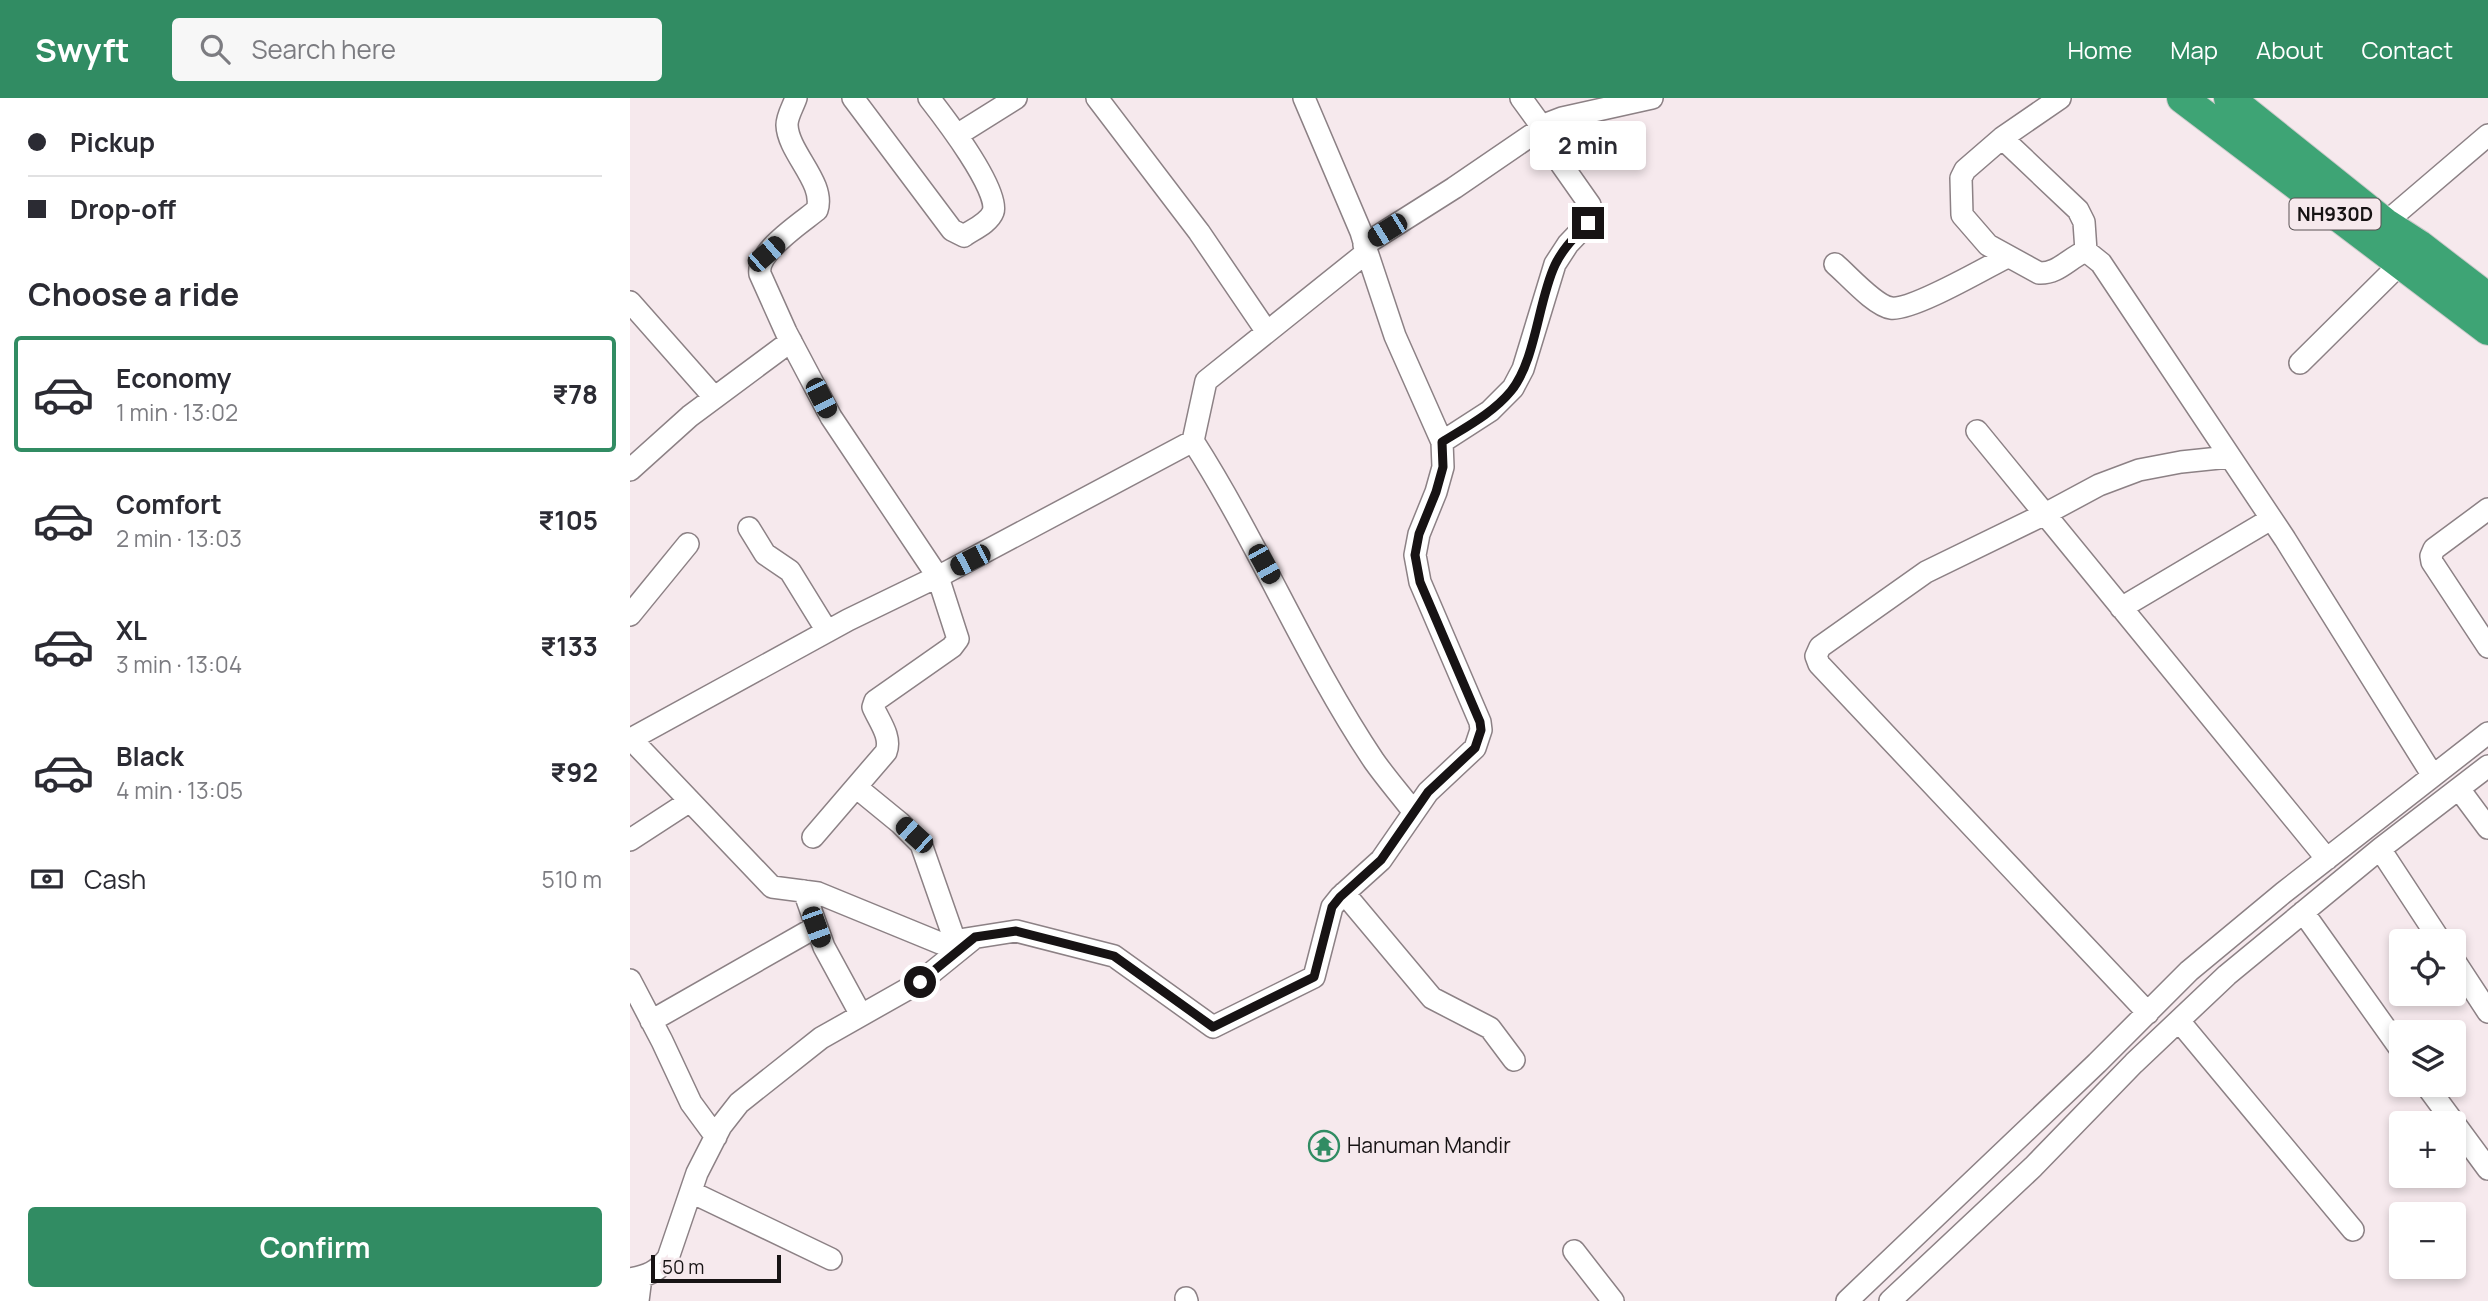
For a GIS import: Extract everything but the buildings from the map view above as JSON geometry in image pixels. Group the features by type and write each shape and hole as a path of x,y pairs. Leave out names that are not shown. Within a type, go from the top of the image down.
{"highway":[{"name":"NH930D","path":"2182,98 2488,330"},
{"name":"NH930D","path":"2235,100 2385,223 2419,245 2488,298"}],"street":[{"path":"796,98 788,118 789,137 817,193 817,210 766,254 759,268 791,341 831,417 938,577 957,632 957,642 875,701 873,707 888,738 889,746 813,836"},
{"path":"853,98 952,230 964,236 992,215 994,209 973,159 929,98"},
{"path":"957,135 1016,98"},
{"path":"1097,98 1199,232 1267,332"},
{"path":"1193,442 938,577 827,631 631,739 772,887 818,893 940,943 1016,931 1114,956 1213,1027 1314,977 1332,907 1381,860 1428,792 1475,748 1481,730 1480,722 1420,582 1415,555 1419,534 1443,467 1442,442 1395,336 1366,248 1304,98"},
{"path":"1442,442 1490,411 1513,388 1523,369 1555,264 1568,244 1588,223 1592,214 1590,205 1521,98"},
{"path":"1413,811 1374,761 1350,722 1223,487 1193,442 1206,381 1366,248 1540,129 1562,118 1652,98"},
{"path":"2060,98 2002,138 1965,170 1961,178 1960,207 1965,222 1988,245 2039,273 2048,273 2086,251"},
{"path":"2385,223 2488,135"},
{"path":"2002,138 2078,209 2084,222 2086,251 2101,263 2271,519 2433,776"},
{"path":"1835,264 1880,303 1891,308 1916,303 2007,257"},
{"path":"2300,363 2400,263"},
{"path":"630,302 714,397"},
{"path":"630,470 714,397 791,341"},
{"path":"1977,431 2327,859"},
{"path":"2148,1013 1895,746 1819,664 1816,656 1820,647 1926,572 2099,485 2139,470 2229,457"},
{"path":"2488,509 2434,550 2431,556 2432,562 2488,647"},
{"path":"2122,608 2271,519"},
{"path":"749,528 765,554 789,571 827,631"},
{"path":"630,615 688,544"},
{"path":"1847,1301 2189,971 2488,733"},
{"path":"1890,1301 2033,1167 2227,975 2380,849 2488,766"},
{"path":"856,787 901,823 921,844 965,939"},
{"path":"2459,789 2488,828"},
{"path":"630,840 690,801"},
{"path":"2380,849 2432,929"},
{"path":"804,891 836,972 861,1016"},
{"path":"1344,893 1432,998 1490,1028 1514,1060"},
{"path":"2303,912 2389,1033"},
{"path":"651,1021 816,927"},
{"path":"638,1301 635,1278 660,1268 668,1258 697,1173 716,1137 739,1103 821,1038 920,982 965,939"},
{"path":"2466,978 2488,1012"},
{"path":"630,980 691,1103 716,1137"},
{"path":"2179,1021 2353,1230"},
{"path":"2435,1097 2488,1169"},
{"path":"691,1192 831,1259"},
{"path":"1574,1251 1613,1301"}],"place":[{"name":"Hanuman Mandir","path":"1324,1146"}],"route":[{"path":"920,982 975,937 1016,931 1114,956 1213,1027 1314,977 1332,907 1381,860 1428,792 1475,748 1479,740 1480,722 1420,582 1415,555 1419,534 1443,467 1442,442 1490,411 1513,388 1523,369 1555,264 1568,244 1588,223"}]}
